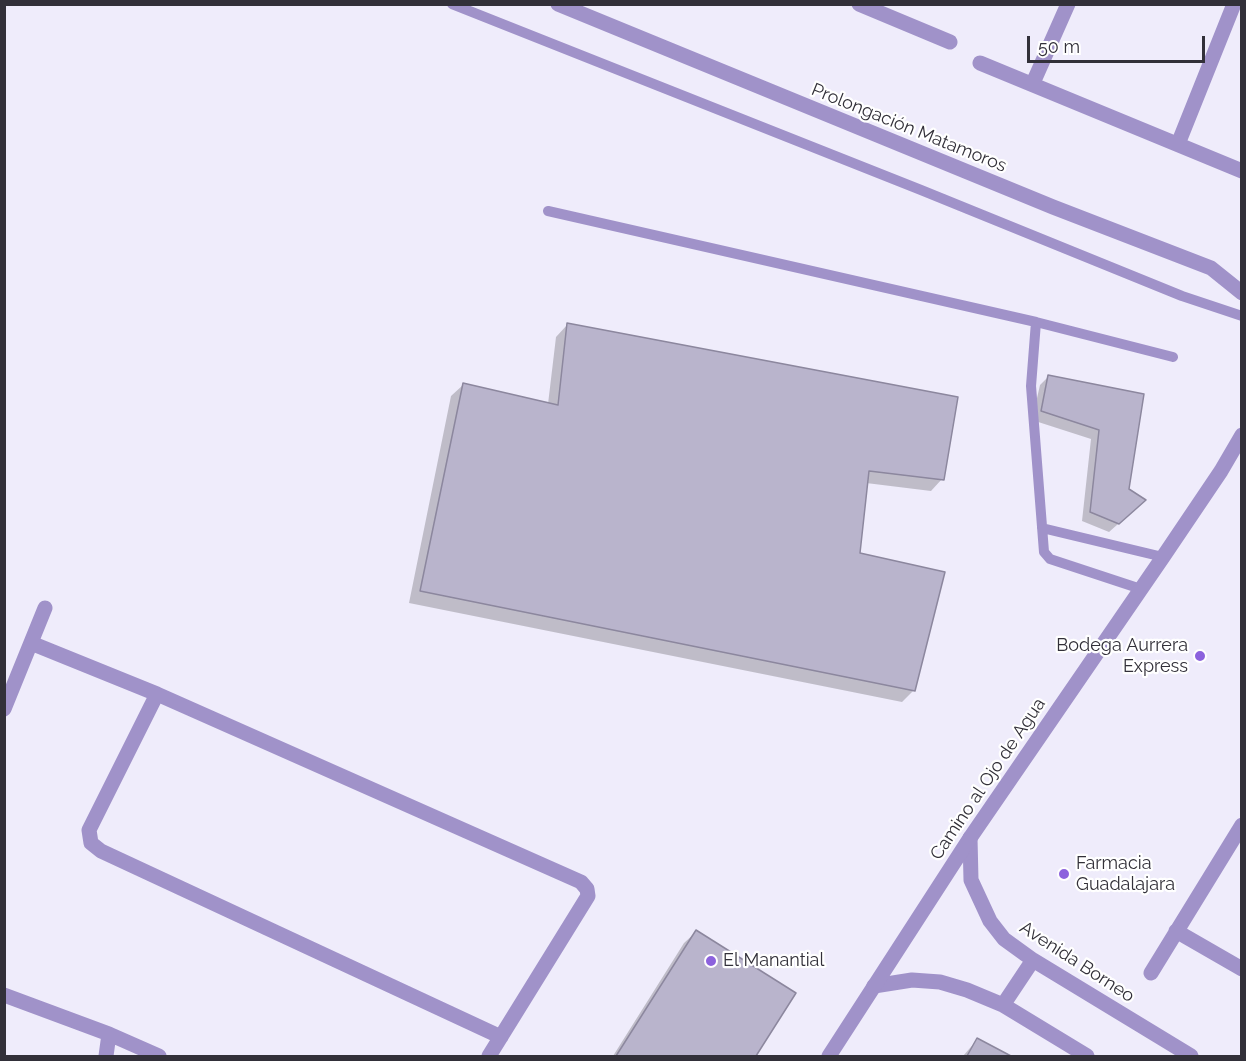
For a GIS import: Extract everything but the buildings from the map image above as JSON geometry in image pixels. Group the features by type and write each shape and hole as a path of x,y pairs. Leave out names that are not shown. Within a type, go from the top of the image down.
{"street":[{"name":"Prolongación Matamoros","path":"558,4 1053,207 1211,268 1242,293"},
{"path":"859,4 891,10 950,42"},
{"path":"1033,83 1068,4"},
{"path":"1178,144 1234,4"},
{"path":"980,63 1242,171"},
{"name":"Camino al Ojo de Agua","path":"829,1056 970,838 1163,557 1221,471 1242,435"},
{"path":"4,709 45,608"},
{"path":"31,643 157,694 581,882 588,896 489,1056"},
{"path":"157,694 89,830 91,843 101,851 501,1037"},
{"path":"1150,973 1242,825"},
{"name":"Avenida Borneo","path":"970,838 971,880 986,914 1004,939 1033,960 1191,1056"},
{"path":"1176,931 1242,969"},
{"path":"1003,1005 1033,960"},
{"path":"874,986 912,980 940,982 967,990 1003,1005 1087,1056"},
{"path":"4,995 109,1034 159,1056"},
{"path":"106,1056 109,1034"}],"lane":[{"path":"452,4 910,185 1182,297 1242,316"},
{"path":"548,211 1036,322 1173,357"},
{"path":"1036,322 1031,386 1044,552 1047,557 1141,589"},
{"path":"1042,528 1163,557"}],"place":[{"name":"Bodega Aurrera Express","path":"1200,656"},
{"name":"Farmacia Guadalajara","path":"1064,874"},
{"name":"El Manantial","path":"711,961"}]}
